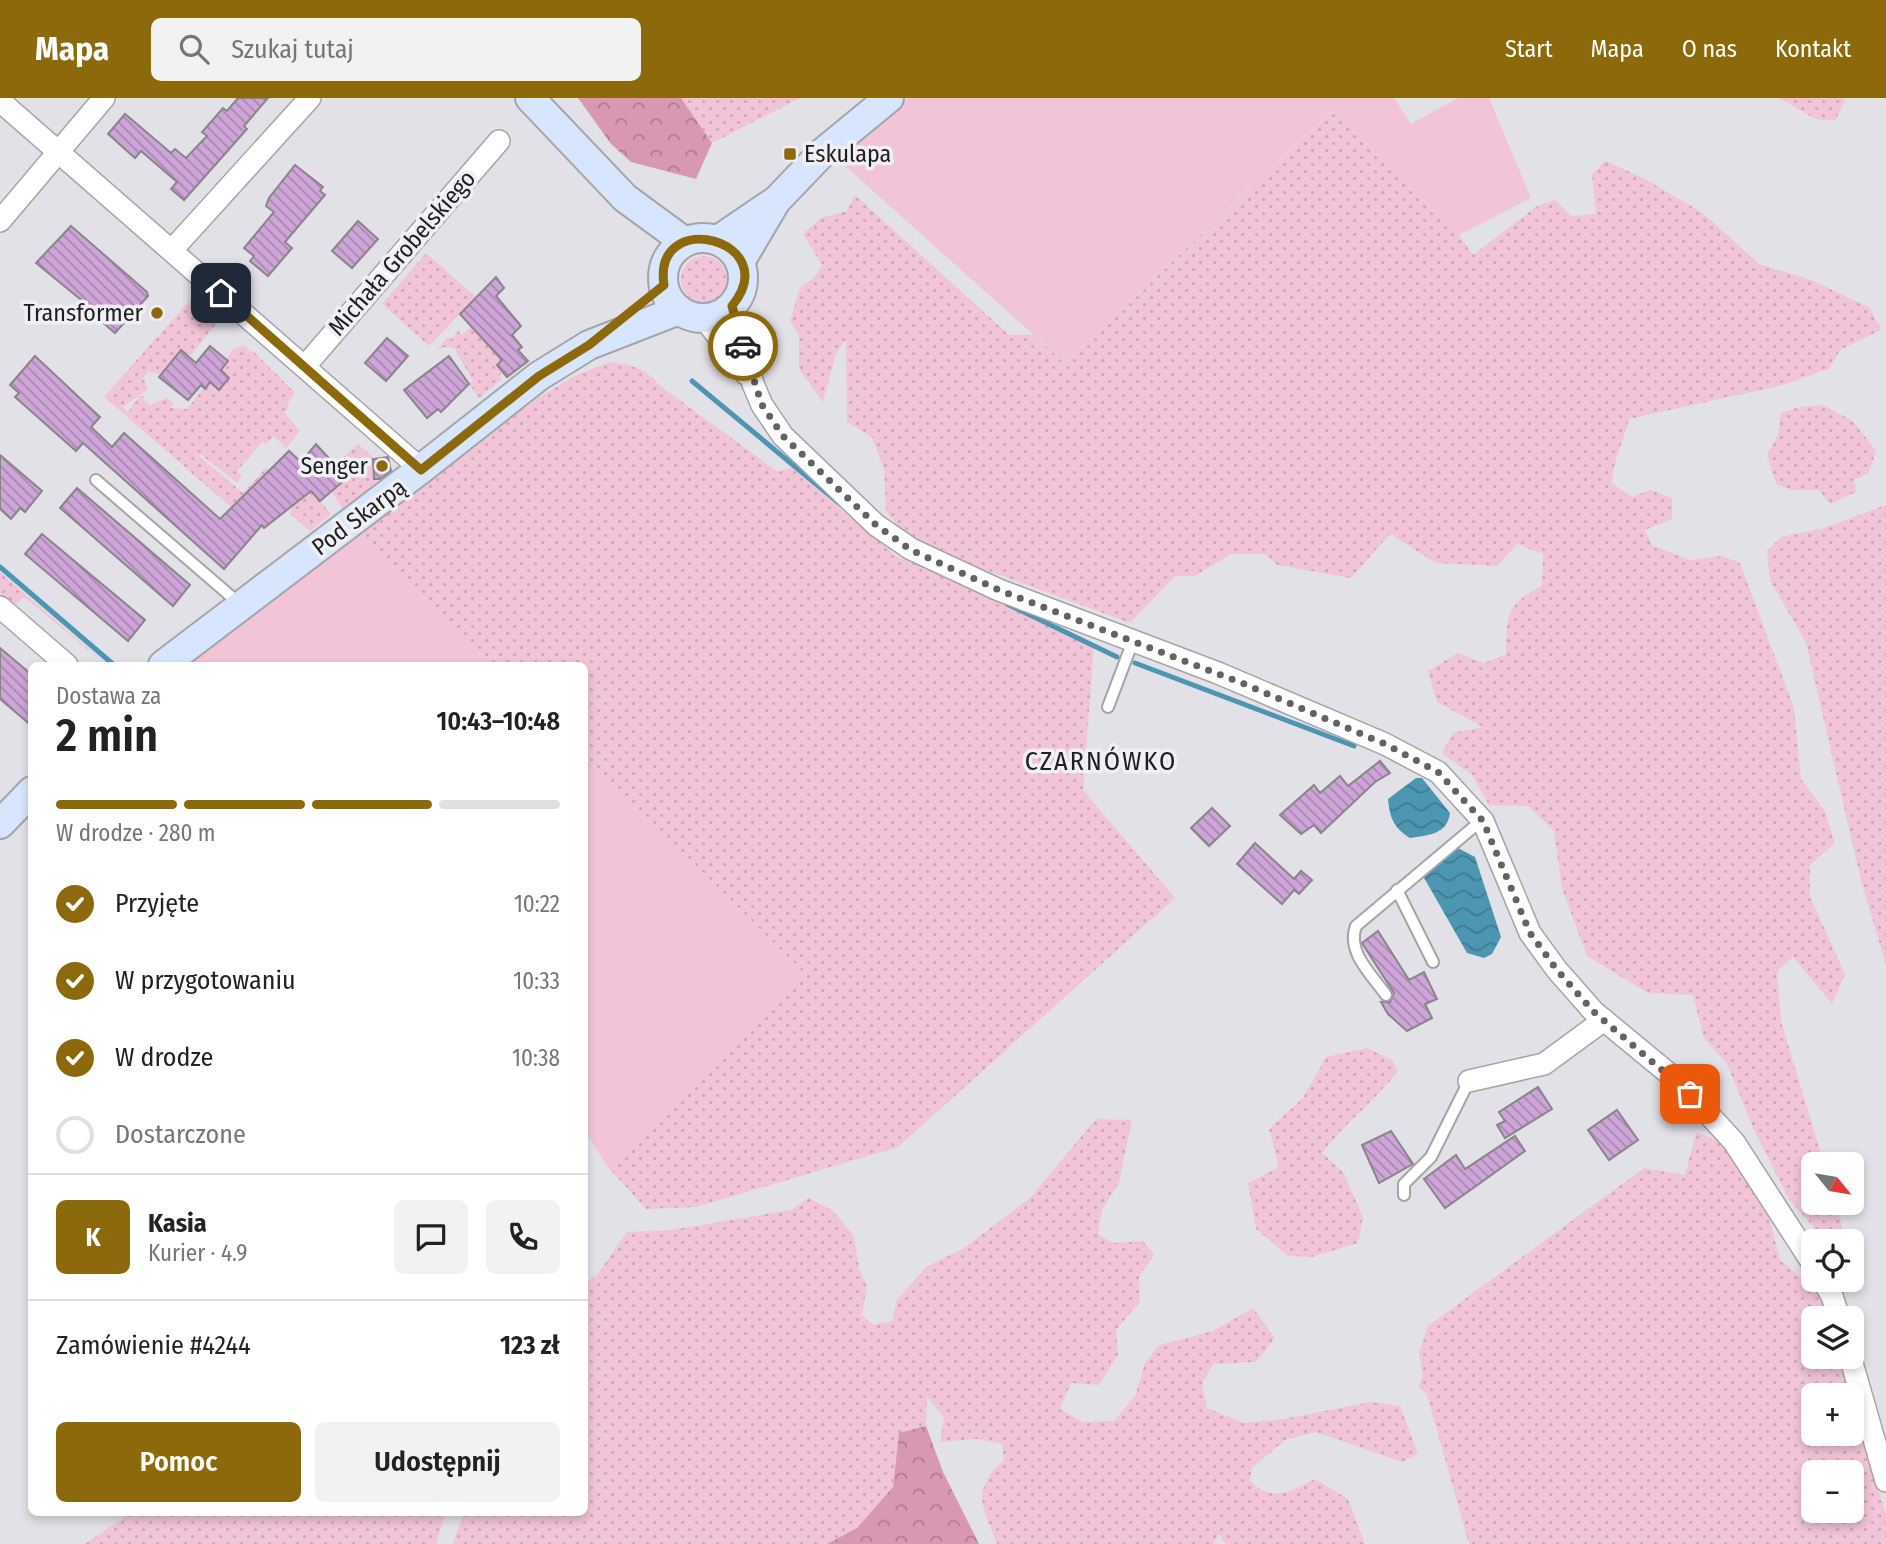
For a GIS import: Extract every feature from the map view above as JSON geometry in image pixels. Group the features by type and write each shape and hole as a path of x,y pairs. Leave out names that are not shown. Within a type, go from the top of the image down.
{"street":[{"path":"0,221 104,98"},
{"path":"172,250 310,98"},
{"path":"530,98 625,198 685,242 707,238 728,246 740,262 743,281 740,293 732,306 723,312 692,314"},
{"path":"718,240 776,201 822,153 889,98"},
{"path":"0,101 306,365 421,470"},
{"name":"Michała Grobelskiego","path":"306,365 499,141"},
{"path":"625,198 665,274 671,301 692,314 753,384"},
{"path":"740,262 776,201"},
{"path":"665,274 685,242"},
{"name":"Pod Skarpą","path":"167,662 421,470 539,376 589,345 665,274"},
{"path":"732,306 753,384 762,405 783,436 876,525 911,550 999,590 1218,673 1394,749 1438,772 1482,820 1530,933 1557,970 1604,1020 1679,1082 1734,1142 1801,1245"},
{"name":"Pod Skarpą","path":"589,345 692,314"},
{"path":"0,607 64,662"},
{"path":"0,824 28,795"},
{"path":"1469,1081 1544,1064 1604,1020"},
{"path":"1854,1369 1886,1481"}],"lane":[{"path":"96,480 241,605"},
{"path":"1108,707 1133,641"},
{"path":"1386,995 1354,948 1351,938 1356,926 1367,913 1482,820"},
{"path":"1397,890 1433,962"},
{"path":"1404,1195 1404,1184 1431,1157 1469,1081"}],"shaded area":[{"path":"681,98 800,98 712,143"},
{"path":"908,98 1394,98 1411,124 1458,98 1489,98 1531,198 1459,235 1331,111 1065,363 834,156"},
{"path":"1779,98 1843,98 1845,101 1835,121 1816,119"},
{"path":"1332,111 1459,235 1473,255 1537,206 1555,200 1571,216 1596,214 1592,174 1605,161 1643,178 1703,213 1759,264 1814,281 1870,308 1881,330 1840,350 1830,368 1783,385 1629,419 1614,467 1612,483 1631,497 1651,490 1672,498 1672,519 1645,530 1652,545 1689,560 1722,556 1740,563 1794,708 1801,779 1825,811 1835,843 1810,865 1810,897 1845,974 1832,1004 1793,957 1777,971 1781,1021 1820,1152 1801,1152 1801,1213 1790,1201 1754,1130 1727,1064 1704,1038 1693,995 1648,993 1587,956 1562,888 1554,831 1528,806 1489,805 1472,775 1442,753 1453,733 1483,727 1437,702 1428,671 1458,653 1484,663 1506,654 1510,612 1521,599 1542,586 1543,554 1517,544 1497,566 1436,563 1390,534 1351,578 1277,565 1265,554 1231,554 1195,576 1175,576 1130,623 937,552 898,526 886,511 884,470 872,437 847,422 846,340 836,353 823,402 799,369 799,335 790,321 800,288 814,278 822,265 803,234 821,218 847,211 855,195 1009,335 1033,335 1065,363"},
{"path":"426,253 476,297 429,346 382,304"},
{"path":"704,256 720,263 727,279 720,295 704,302 688,295 681,279 688,263"},
{"path":"192,298 218,321 191,355 181,351 161,374 148,372 143,378 148,389 123,407 128,412 139,396 144,396 143,399 150,405 167,398 173,403 171,408 187,409 234,349 244,345 253,351 295,393 287,410 283,411 300,431 286,448 274,436 266,444 262,442 237,471 242,476 237,483 199,453 200,457 243,493 266,468 273,474 231,507 104,397"},
{"path":"472,325 503,359 497,365 503,372 499,376 502,379 479,398 469,384 473,381 454,348 444,347 436,351 448,337 451,339 458,331 462,335"},
{"path":"609,362 643,371 778,472 791,467 896,556 1094,645 1083,790 1175,898 898,1147 696,1207 646,1209 607,1166 805,974 588,759 588,662 489,662 357,532 538,398 573,377"},
{"path":"1823,405 1853,421 1876,451 1869,473 1854,480 1856,492 1830,504 1819,490 1791,490 1776,484 1767,455 1778,435 1781,413 1799,407"},
{"path":"358,444 373,457 374,479 381,483 344,511 331,491 346,478 335,465"},
{"path":"310,490 331,514 310,531 291,515 292,505"},
{"path":"1886,505 1886,965 1861,880 1806,643 1770,580 1767,551 1781,537 1824,528"},
{"path":"357,532 489,662 190,662"},
{"path":"0,572 104,662 24,597 16,605 0,594"},
{"path":"588,759 805,974 607,1166 588,1136"},
{"path":"1367,1048 1392,1060 1398,1071 1322,1153 1343,1172 1363,1217 1358,1243 1312,1257 1288,1256 1256,1229 1248,1183 1279,1167 1269,1129 1303,1098 1326,1057"},
{"path":"1096,1119 1132,1120 1119,1182 1102,1210 1098,1234 1113,1243 1143,1241 1154,1255 1139,1277 1140,1301 1116,1330 1118,1355 1099,1385 1071,1383 1060,1409 1083,1422 1114,1421 1135,1396 1145,1363 1159,1345 1213,1331 1253,1308 1275,1338 1256,1362 1213,1364 1202,1384 1207,1408 1244,1423 1283,1419 1371,1402 1400,1406 1418,1454 1402,1462 1316,1432 1285,1440 1252,1468 1250,1480 1266,1492 1289,1491 1315,1479 1348,1499 1365,1544 1225,1544 1219,1534 1213,1544 997,1544 982,1499 986,1481 1004,1460 1002,1444 978,1439 940,1442 944,1418 927,1397 926,1426 899,1434 893,1487 857,1528 827,1544 453,1544 463,1516 588,1516 588,1281 597,1275 627,1232 671,1230 791,1210 809,1198 832,1210 854,1236 859,1268 867,1286 862,1315 873,1325 892,1321 897,1300 926,1267 964,1248 1030,1198"},
{"path":"1696,1132 1720,1142 1765,1202 1780,1260 1801,1277 1801,1292 1819,1292 1825,1306 1801,1306 1801,1369 1845,1369 1849,1383 1801,1383 1801,1446 1864,1446 1864,1438 1886,1517 1886,1544 1469,1544 1427,1395 1419,1387 1423,1375 1419,1353 1428,1326 1644,1168 1685,1175"},
{"path":"1803,1215 1839,1215 1843,1229 1816,1229"},
{"path":"126,1516 445,1516 436,1544 85,1544"}],"green space":[{"path":"578,98 681,98 712,143 696,179 631,162 611,144"},
{"path":"926,1426 943,1472 979,1544 827,1544 857,1528 893,1487 899,1433"}],"water":[{"path":"1416,778 1422,778 1450,813 1441,830 1410,838 1393,822 1388,799"},
{"path":"1458,848 1475,857 1501,937 1492,954 1484,958 1467,953 1423,876"}],"building":[{"path":"238,98 268,98 244,126 247,129 184,200 171,189 177,182 141,151 135,158 108,134 125,114 171,153 175,149 186,158 207,136 202,132 223,108 227,111"},
{"path":"295,165 323,187 320,191 325,195 285,242 292,248 268,276 250,261 254,256 244,248 274,212 266,206 269,198"},
{"path":"358,221 378,239 352,268 332,251"},
{"path":"71,226 147,292 148,296 115,333 100,320 102,317 36,263"},
{"path":"496,277 504,288 496,296 521,326 512,335 522,347 518,350 528,361 507,377 497,365 502,360 460,314"},
{"path":"387,338 408,356 386,381 365,363"},
{"path":"210,346 228,361 221,370 229,378 219,390 210,382 205,389 201,385 188,400 159,377 181,350 196,363"},
{"path":"35,356 100,417 91,427 112,447 124,433 220,519 289,451 301,462 316,444 347,478 320,501 311,491 264,528 262,525 224,569 83,443 76,451 15,397 19,393 10,385"},
{"path":"449,356 469,384 441,412 438,409 427,418 404,390"},
{"path":"0,455 42,491 25,512 20,508 11,519 0,509"},
{"name":"Senger","path":"388,457 391,471 380,479 374,479 373,459"},
{"path":"77,488 190,585 173,606 60,508"},
{"path":"42,534 145,620 128,641 25,554"},
{"path":"0,648 28,672 28,723 0,699"},
{"path":"1380,761 1390,773 1375,782 1321,833 1314,825 1301,834 1280,815 1314,785 1320,793 1340,776 1348,786"},
{"path":"1212,808 1230,826 1209,846 1191,828"},
{"path":"1255,843 1294,879 1301,871 1312,880 1299,894 1294,890 1282,904 1237,864"},
{"path":"1378,931 1409,980 1424,972 1437,999 1425,1004 1432,1018 1407,1031 1388,1014 1381,1002 1390,1002 1394,993 1362,943"},
{"path":"1538,1087 1552,1109 1505,1138 1497,1125 1505,1121 1499,1112"},
{"path":"1617,1110 1638,1140 1609,1160 1588,1130"},
{"path":"1391,1131 1413,1164 1379,1183 1362,1145"},
{"path":"1515,1136 1525,1151 1445,1208 1424,1179 1456,1155 1465,1169"}],"waterway":[{"path":"692,381 840,504"},
{"path":"0,567 111,662"},
{"path":"1007,604 1117,657"},
{"path":"1135,663 1354,746"}],"way so far":[{"path":"743,346 753,384 762,405 783,436 876,525 911,550 999,590 1242,683 1385,744 1438,772 1483,821 1530,933 1557,970 1594,1012 1690,1094"}],"place":[{"name":"Eskulapa","path":"790,154"},
{"name":"Transformer","path":"157,313"},
{"name":"Senger","path":"382,466"}],"district":[{"name":"CZARNÓWKO","path":"1101,761"}],"route":[{"path":"221,293 306,365 421,470 539,376 589,345 664,285 664,267 669,257 685,242 696,238 718,240 737,256 742,267 743,281 732,306 743,346"}]}
